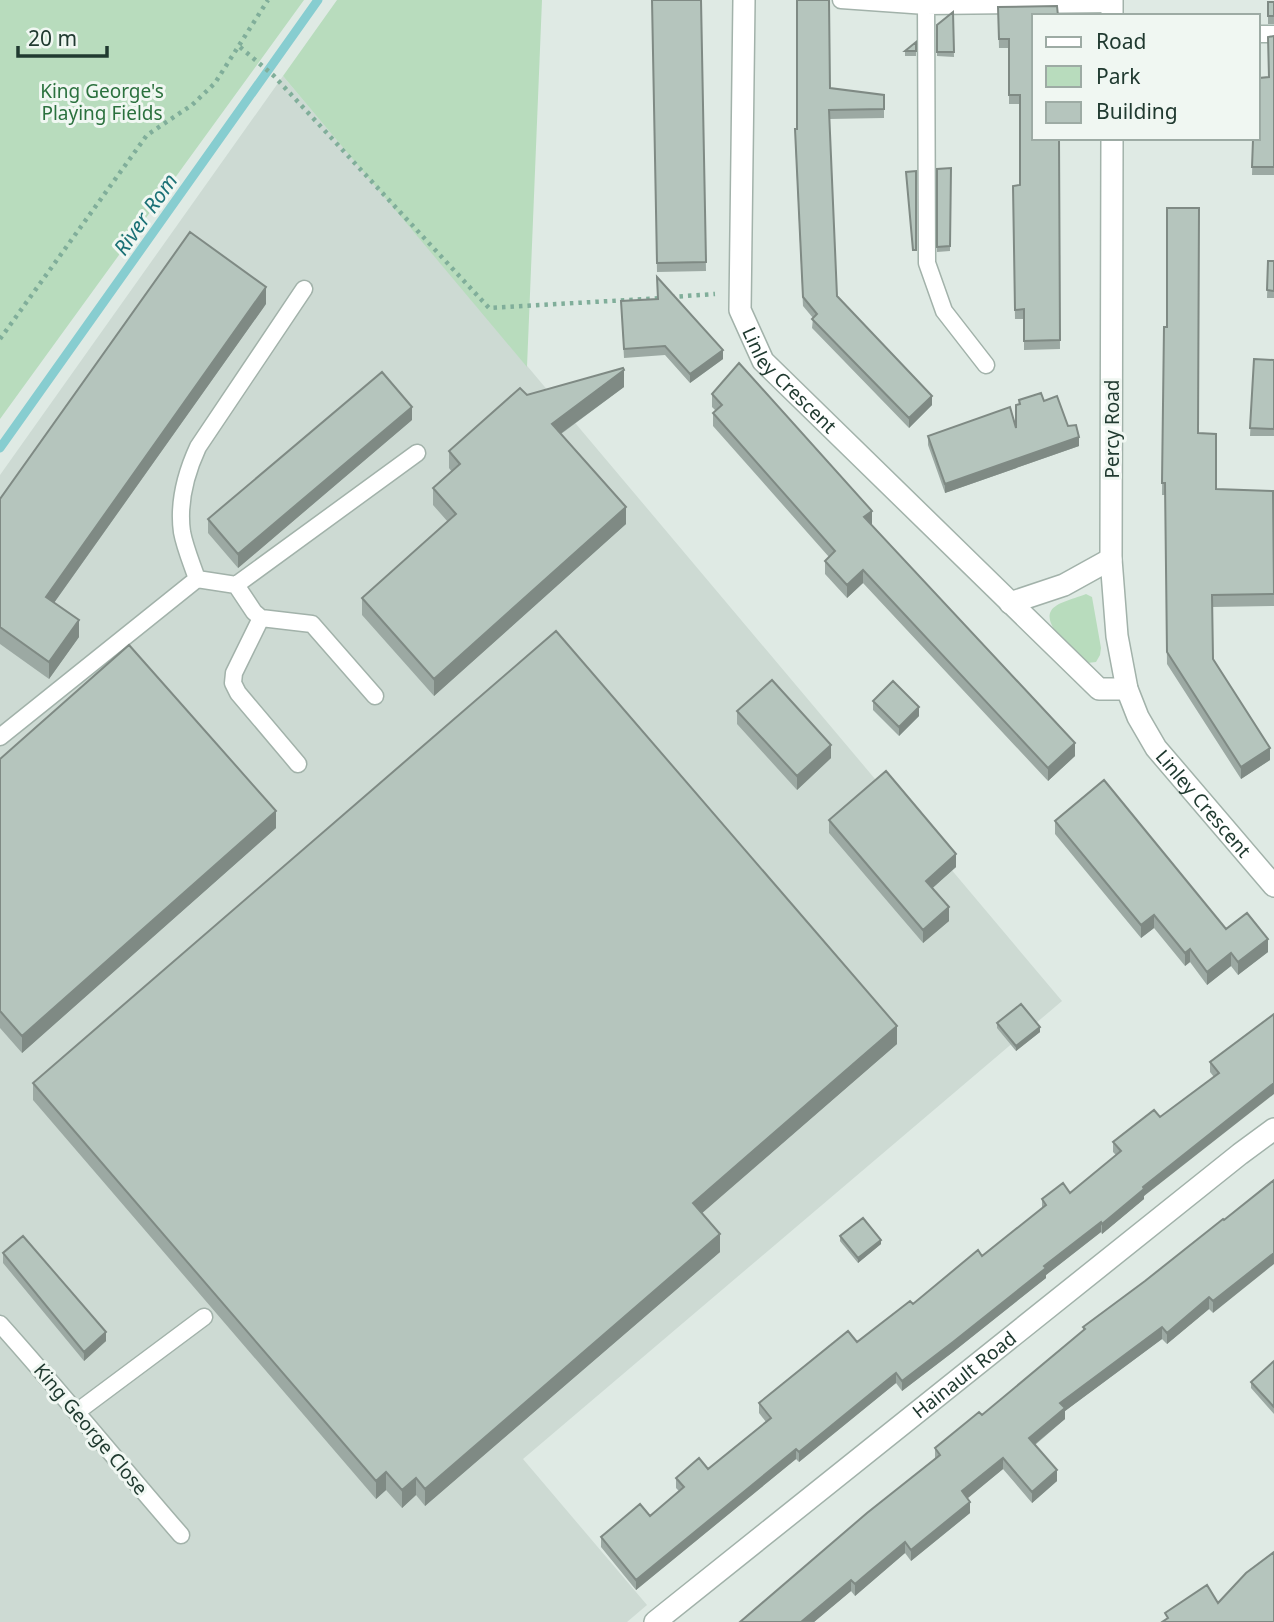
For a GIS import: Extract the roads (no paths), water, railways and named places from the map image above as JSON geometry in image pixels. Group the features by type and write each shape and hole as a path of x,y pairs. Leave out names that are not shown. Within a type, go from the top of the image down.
{"street":[{"name":"Linley Crescent","path":"744,0 740,310 763,361 1099,689 1127,689"},
{"name":"Percy Road","path":"1112,140 1111,559 1117,636 1127,689 1138,717"},
{"path":"1010,603 1064,585 1111,559"},
{"name":"Linley Crescent","path":"1138,717 1156,748 1274,886"},
{"name":"Hainault Road","path":"655,1622 1274,1129"}],"lane":[{"path":"841,0 1112,7"},
{"path":"926,3 927,263 944,311 986,365"},
{"path":"197,579 183,532 183,499 188,471 198,447 304,289"},
{"path":"0,737 197,579 236,585 417,453"},
{"path":"236,585 261,618 312,624 374,696"},
{"path":"261,618 234,673 233,683 238,693 298,764"},
{"path":"78,1411 204,1317"},
{"name":"King George Close","path":"0,1324 78,1411 101,1443 181,1535"}],"waterway":[{"name":"River Rom","path":"0,448 318,0"}],"park label":[{"name":"King George's Playing Fields","path":"102,102"}]}
